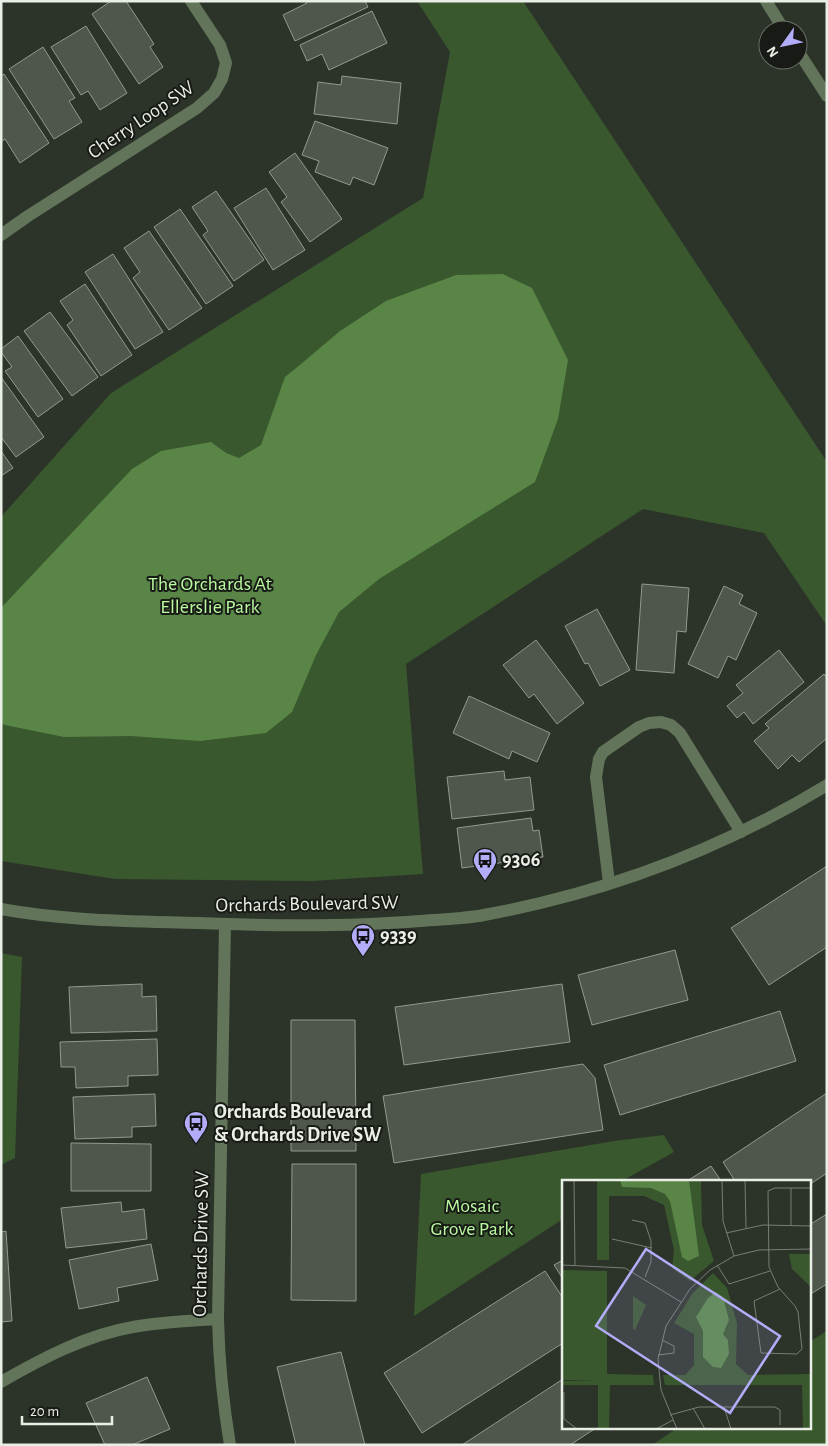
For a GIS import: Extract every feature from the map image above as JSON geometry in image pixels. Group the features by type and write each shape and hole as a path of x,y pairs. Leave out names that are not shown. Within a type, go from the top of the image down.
{"street":[{"name":"Cherry Loop SW","path":"1,235 197,108 214,93 222,79 226,63 220,45 191,1"},
{"path":"766,1 778,20"},
{"path":"808,62 822,77 827,96"},
{"path":"609,883 596,777 599,759 603,752 639,727 649,723 661,722 671,725 680,733 741,832"},
{"name":"Orchards Boulevard SW","path":"1,909 28,914 83,918 270,926 390,923 482,916 571,897 670,864 777,814 827,785"},
{"name":"Orchards Drive SW","path":"225,924 218,1320 219,1364 230,1445"},
{"path":"1,1382 45,1359 99,1336 139,1326 218,1320"}],"green space":[{"name":"The Orchards At Ellerslie Park","path":"417,1 523,1 827,462 827,626 764,533 643,509 406,664 423,874 312,881 115,879 1,861 1,517 111,393 423,198 450,52"},
{"path":"1,953 22,957 15,1158 1,1165"},
{"name":"Mosaic Grove Park","path":"664,1135 674,1152 624,1180 562,1180 562,1220 414,1316 421,1174 614,1141"},
{"path":"827,1331 827,1445 652,1445 678,1428 810,1428 810,1341"}],"shaded area":[{"path":"503,274 532,288 568,360 558,419 535,482 379,579 339,612 316,655 292,712 266,733 200,741 131,736 64,737 1,723 1,608 132,469 161,451 211,442 226,453 239,458 261,445 285,377 340,331 386,301 456,275"}],"building":[{"path":"111,1 126,1 154,44 150,47 163,67 139,84 92,14"},
{"path":"306,1 365,1 368,7 295,41 283,15 307,3"},
{"path":"372,11 387,43 329,70 322,54 307,61 300,45"},
{"path":"86,26 127,93 100,110 88,91 81,95 51,47"},
{"path":"43,47 75,98 69,101 82,122 54,139 9,69"},
{"path":"4,74 49,143 20,163 5,139 1,142 1,76"},
{"path":"342,76 401,83 397,124 314,114 318,82 341,85"},
{"path":"315,121 388,148 374,185 353,177 350,185 315,172 319,161 302,155"},
{"path":"295,153 342,219 310,242 281,202 287,197 269,172"},
{"path":"266,188 305,250 273,270 234,208"},
{"path":"216,191 264,260 234,281 203,235 208,231 192,207"},
{"path":"180,209 233,286 206,304 154,227"},
{"path":"149,231 202,308 169,330 133,278 140,272 124,248"},
{"path":"113,254 163,332 135,349 85,272"},
{"path":"85,284 132,355 101,376 67,325 73,320 60,301"},
{"path":"50,312 98,377 72,396 24,331"},
{"path":"18,336 63,399 38,417 5,371 12,367 1,352 1,349"},
{"path":"1,377 44,437 16,457 1,437"},
{"path":"1,451 13,468 1,476"},
{"path":"642,584 689,588 686,632 677,631 674,673 636,670"},
{"path":"724,586 743,595 739,604 757,613 736,660 728,656 718,678 688,664"},
{"path":"597,609 630,670 600,686 588,663 585,664 565,626"},
{"path":"536,640 584,703 557,724 534,694 529,698 503,665"},
{"path":"779,650 804,682 753,724 744,712 737,718 727,706 743,693 736,685"},
{"path":"824,674 827,678 827,738 799,762 792,755 778,769 754,741 769,728 765,724"},
{"path":"469,696 550,733 537,762 512,751 509,759 453,733"},
{"path":"504,771 505,780 530,777 534,810 452,819 447,777"},
{"path":"531,818 533,831 539,830 543,857 462,868 457,828"},
{"path":"827,866 827,947 769,985 731,928"},
{"path":"675,950 688,1000 592,1025 578,975"},
{"path":"142,984 142,997 156,996 157,1031 71,1033 69,987"},
{"path":"562,984 570,1042 404,1065 395,1007"},
{"path":"780,1011 796,1061 620,1115 604,1065"},
{"path":"291,1020 355,1020 356,1151 291,1151"},
{"path":"157,1039 158,1075 128,1076 128,1086 76,1088 75,1067 61,1067 60,1042"},
{"path":"583,1064 595,1078 603,1130 394,1163 383,1096"},
{"path":"827,1093 827,1173 810,1184 810,1180 734,1180 723,1162"},
{"path":"155,1094 156,1126 132,1127 132,1137 75,1139 73,1097"},
{"path":"71,1143 151,1144 151,1191 71,1191"},
{"path":"292,1164 356,1164 356,1301 291,1300"},
{"path":"711,1166 720,1180 689,1180"},
{"path":"121,1202 122,1212 144,1209 147,1239 66,1248 61,1208"},
{"path":"827,1214 827,1284 810,1294 810,1224"},
{"path":"6,1231 12,1321 1,1322 1,1232"},
{"path":"151,1244 158,1280 117,1288 119,1301 79,1309 69,1260"},
{"path":"562,1261 562,1277 554,1265"},
{"path":"545,1271 562,1296 562,1344 422,1433 384,1373"},
{"path":"341,1352 365,1445 296,1445 277,1367"},
{"path":"147,1377 170,1429 132,1445 105,1445 86,1403"},
{"path":"562,1380 562,1428 596,1428 570,1445 462,1445"}],"place":[{"name":"9306","path":"485,881"},
{"name":"9339","path":"363,957"},
{"name":"Orchards Boulevard & Orchards Drive SW","path":"196,1144"}]}
